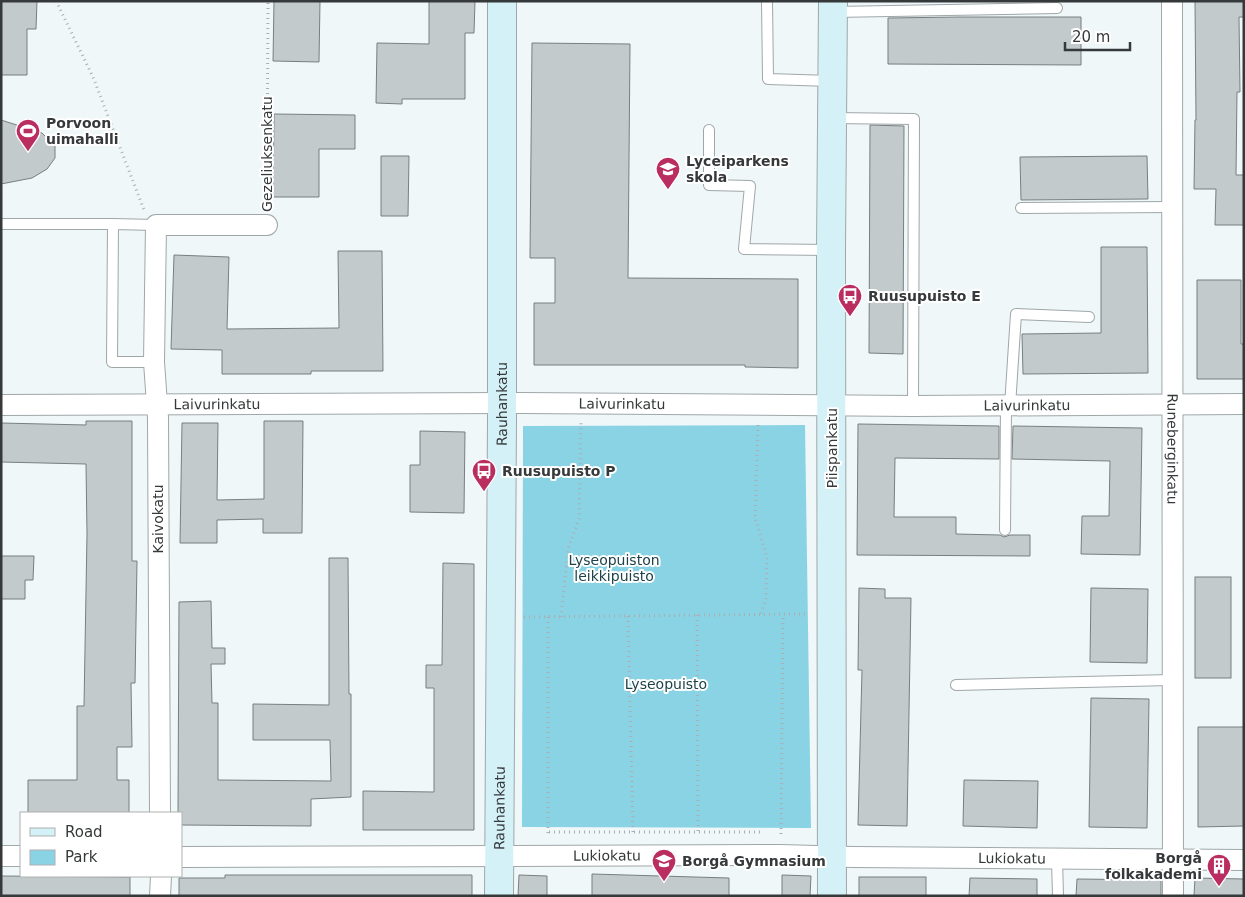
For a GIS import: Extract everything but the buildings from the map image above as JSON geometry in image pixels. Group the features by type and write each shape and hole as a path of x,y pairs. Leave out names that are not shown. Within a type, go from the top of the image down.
{"street":[{"name":"Rauhankatu","path":"499,896 502,1"},
{"name":"Runeberginkatu","path":"1172,1 1173,896"},
{"name":"Piispankatu","path":"832,896 831,250 833,7"},
{"name":"Gezeliuksenkatu","path":"156,225 267,225"},
{"name":"Kaivokatu","path":"156,225 154,362 157,405 160,812"},
{"name":"Laivurinkatu","path":"1,404 502,403 1008,406 1244,404"},
{"name":"Lukiokatu","path":"182,856 780,855 1244,860"},
{"path":"1,856 20,856"},
{"path":"160,896 161,877"}],"lane":[{"path":"768,1 768,80 832,81"},
{"path":"833,7 1057,8"},
{"path":"832,118 914,119 913,406"},
{"path":"709,130 710,185 750,186 744,249 831,250"},
{"path":"1020,208 1172,207"},
{"path":"1,224 156,225"},
{"path":"113,224 112,362 154,362"},
{"path":"1005,530 1008,406 1016,314 1088,317"},
{"path":"956,685 1172,680"},
{"path":"1057,859 1058,896"}],"path":[{"path":"56,1 93,77 145,211 156,225"},
{"name":"Gezeliuksenkatu","path":"267,225 268,1"},
{"path":"561,617 568,549 579,519 581,420"},
{"path":"758,421 755,518 767,557 766,598 761,614"},
{"path":"501,618 789,613"},
{"path":"780,855 783,614"},
{"path":"697,615 698,832"},
{"path":"628,616 633,832"},
{"path":"548,617 548,856"},
{"path":"549,832 762,832"}],"green space":[{"name":"Lyseopuisto","path":"805,425 811,828 522,827 523,426"}],"place":[{"name":"Porvoon uimahalli","path":"28,152"},
{"name":"Lyceiparkens skola","path":"668,190"},
{"name":"Ruusupuisto E","path":"850,317"},
{"name":"Ruusupuisto P","path":"484,492"},
{"name":"Borgå Gymnasium","path":"664,882"},
{"name":"Borgå folkakademi","path":"1219,887"}],"park label":[{"name":"Lyseopuiston leikkipuisto","path":"614,568"}]}
